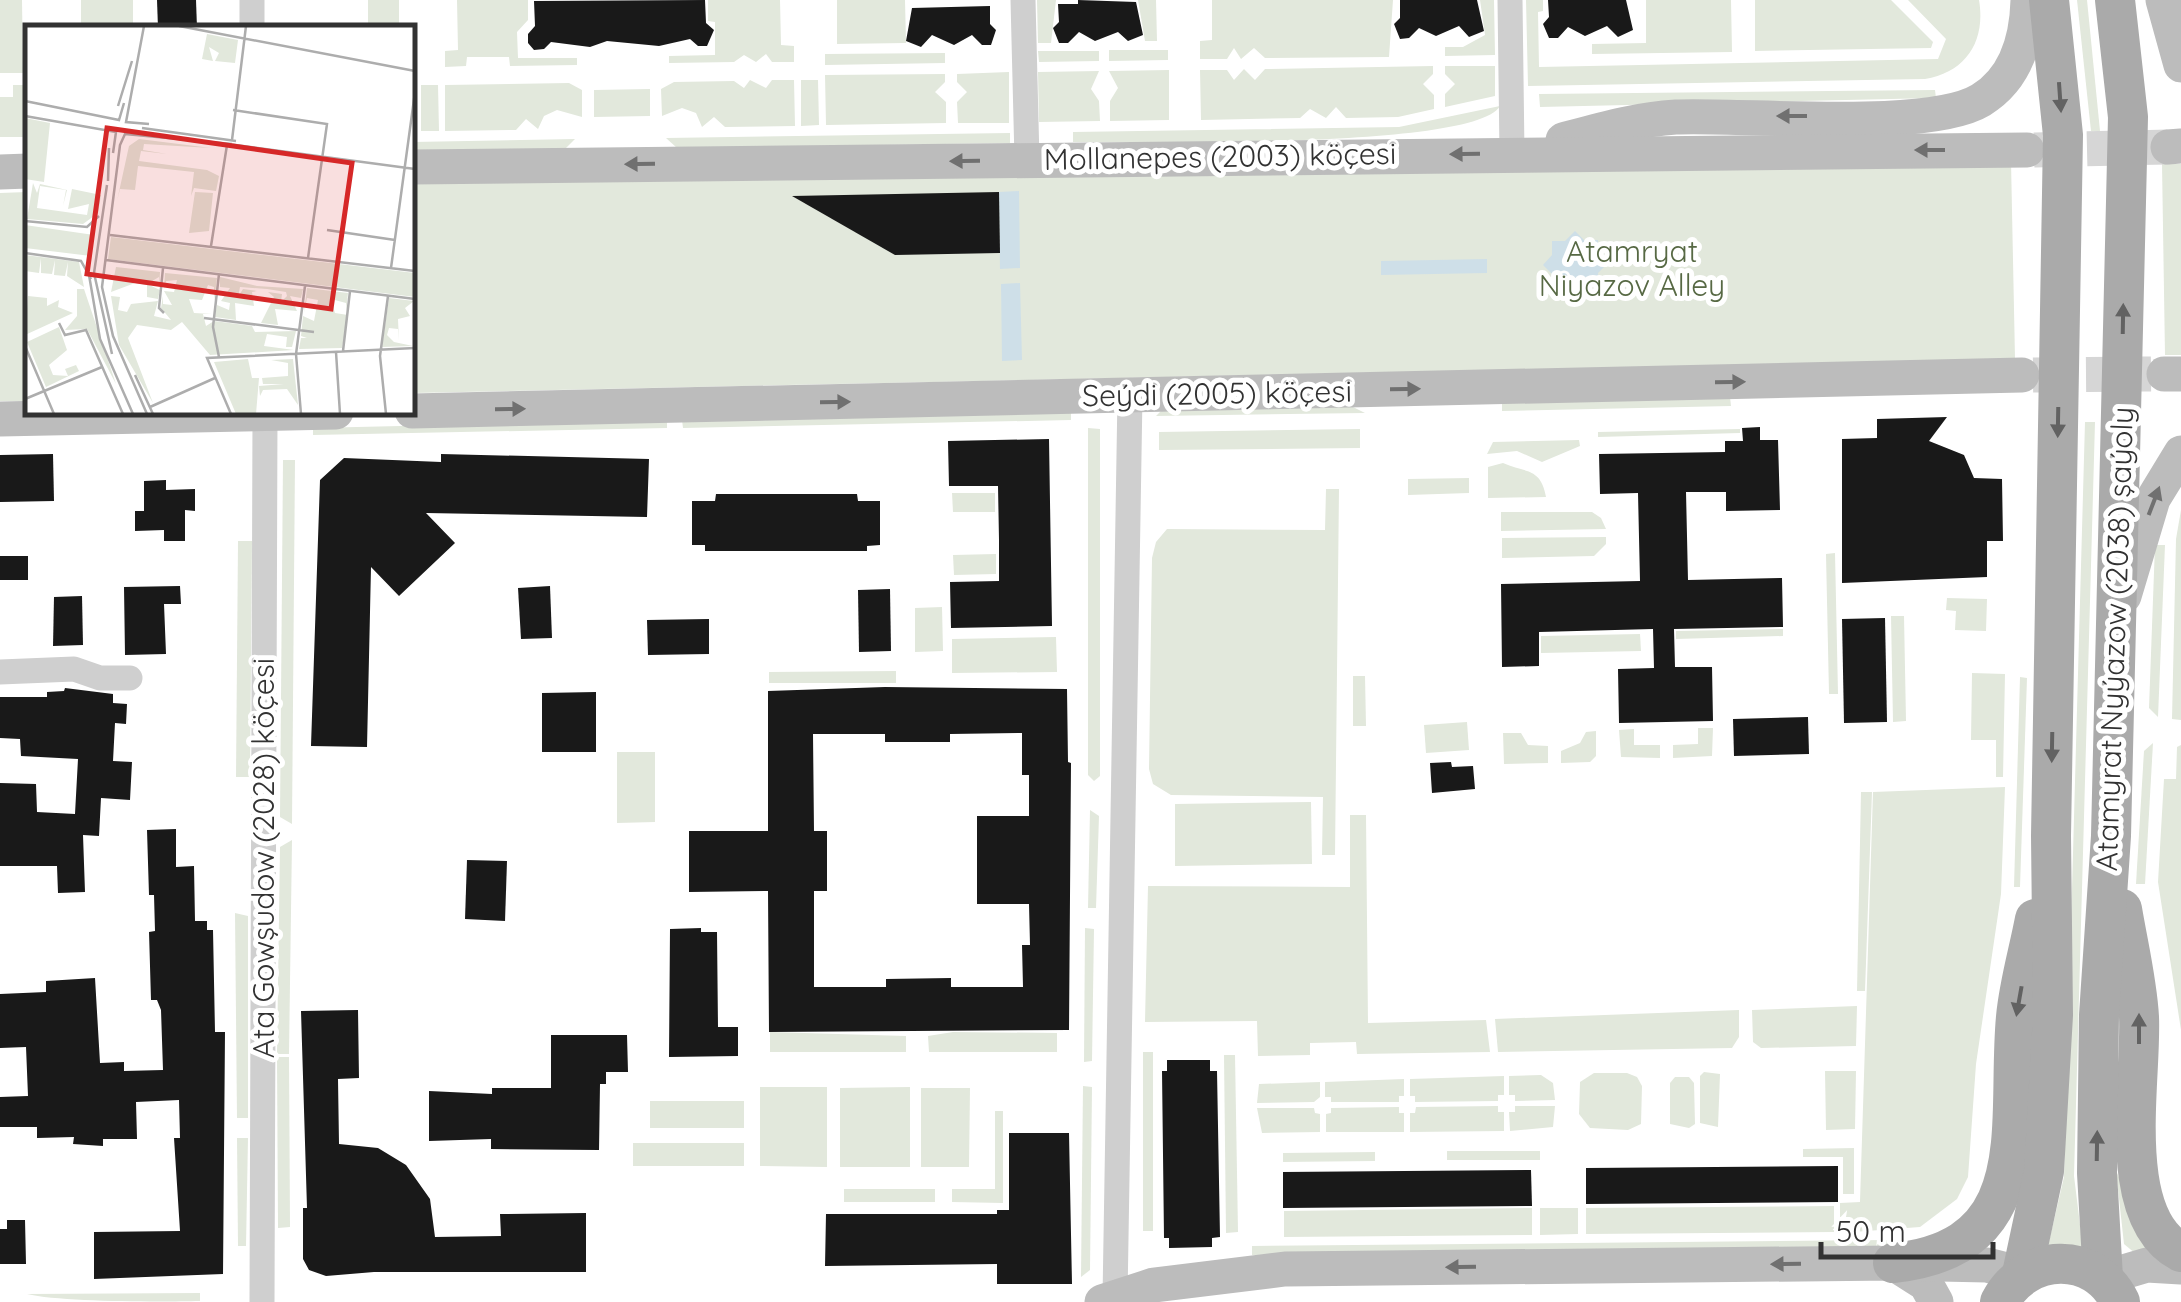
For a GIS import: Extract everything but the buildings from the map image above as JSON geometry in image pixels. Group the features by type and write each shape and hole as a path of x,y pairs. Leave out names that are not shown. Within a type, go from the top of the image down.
{"main road":[{"name":"Atamyrat Nyýazow (2038) şaýoly","path":"2011,1288 2044,1171 2053,1015 2050,836 2063,135 2050,0"},
{"name":"Atamyrat Nyýazow (2038) şaýoly","path":"2112,1290 2097,1173 2099,1015 2111,836 2128,117 2115,0"},
{"path":"1893,1263 1923,1260 1955,1248 1988,1218 2005,1186 2012,1131 2016,1016 2050,836"},
{"path":"2111,836 2139,1014 2140,1193 2162,1235 2181,1252"},
{"path":"2011,1288 2063,1262 2112,1290"}],"street":[{"path":"1023,0 1027,160"},
{"path":"1510,0 1512,153 1627,123 1674,117 1920,116 1963,109 1983,99 2011,71 2024,38 2028,0"},
{"path":"2162,0 2181,65"},
{"name":"Mollanepes (2003) köçesi","path":"415,167 2027,150"},
{"path":"0,172 25,171"},
{"name":"Seýdi (2005) köçesi","path":"415,411 2022,375"},
{"path":"1130,396 1108,1300 1213,1275 1284,1270 1987,1265 2011,1288"},
{"path":"0,419 211,415"},
{"name":"Ata Gowşudow (2028) köçesi","path":"262,1302 264,415"},
{"path":"2117,622 2152,500 2181,453"},
{"path":"0,672 74,669 100,678 130,678"},
{"path":"1893,1263 1926,1284 1936,1302"},
{"path":"2112,1290 2146,1265 2181,1267"}],"green space":[{"path":"0,0 22,0 23,73 0,73"},
{"path":"81,0 133,0 133,25 81,25"},
{"path":"368,0 399,0 399,25 368,25"},
{"path":"457,0 528,0 528,20 517,32 518,58 577,58 577,65 510,66 509,57 467,57 466,66 445,67 445,51 458,50"},
{"path":"708,0 780,0 781,45 794,46 794,62 772,62 766,54 756,62 744,55 734,62 669,63 669,56 715,55 715,22 708,21"},
{"path":"837,0 905,0 906,43 837,44"},
{"path":"1037,0 1056,0 1051,43 1038,43"},
{"path":"1138,0 1156,0 1157,41 1145,41"},
{"path":"1212,0 1393,0 1389,57 1265,58 1254,48 1241,59 1234,48 1227,59 1200,59 1200,41 1212,40"},
{"path":"1480,0 1494,0 1495,55 1445,56 1445,47 1463,47 1485,35"},
{"path":"1526,0 1543,0 1543,11 1538,12 1539,67 1938,59 1946,39 1908,0 1979,0 1980,15 1976,41 1962,62 1925,79 1528,86"},
{"path":"1646,0 1731,0 1732,52 1592,54 1592,44 1646,43"},
{"path":"1755,0 1891,0 1933,42 1931,48 1755,51"},
{"path":"2077,0 2087,0 2100,131 2091,131"},
{"path":"1109,50 1168,50 1168,60 1109,61"},
{"path":"1038,51 1099,51 1099,61 1039,62"},
{"path":"945,53 945,63 825,65 825,54"},
{"path":"1433,66 1433,74 1423,84 1434,95 1434,109 1398,117 1346,118 1336,107 1326,118 1310,109 1300,118 1201,120 1200,70 1227,70 1234,80 1244,69 1255,80 1265,69"},
{"path":"1445,66 1495,66 1495,96 1445,107 1445,94 1455,84 1445,74"},
{"path":"1169,70 1169,120 1110,121 1110,101 1118,88 1109,71"},
{"path":"1099,71 1091,89 1099,101 1100,121 1039,122 1038,72"},
{"path":"1009,72 1009,123 958,123 957,102 967,92 957,82 957,74"},
{"path":"945,74 945,82 935,92 946,102 946,123 826,125 825,75"},
{"path":"750,80 766,88 772,80 794,80 795,126 725,127 714,117 702,127 696,113 682,108 662,116 661,89 674,82 734,81 744,88"},
{"path":"801,80 818,80 819,125 801,126"},
{"path":"569,83 582,90 582,117 557,110 544,116 538,129 526,119 516,130 445,131 445,85"},
{"path":"13,85 25,85 25,137 0,137 0,97 13,97"},
{"path":"421,85 438,85 439,131 421,131"},
{"path":"650,89 650,116 594,117 594,90"},
{"path":"1935,90 1936,98 1540,107 1539,94"},
{"path":"1500,106 1477,120 1431,130 1370,136 1229,142 1073,142 1073,132 1399,127"},
{"path":"1010,133 1010,143 677,148 666,138"},
{"path":"575,139 565,149 415,152 415,142"},
{"name":"Atamryat Niyazov Alley","path":"2011,161 2015,359 415,393 415,184"},
{"path":"2162,164 2181,164 2181,355 2165,355"},
{"path":"25,192 25,401 0,401 0,193"},
{"path":"1730,397 1731,406 1502,411 1502,402"},
{"path":"1351,406 1365,413 1156,416 1162,410"},
{"path":"1071,412 1071,420 683,428 682,420"},
{"path":"667,420 667,428 313,435 313,428"},
{"path":"2085,422 2095,422 2074,1176 2083,1249 2048,1246 2064,1177"},
{"path":"1088,428 1100,429 1100,776 1094,781 1088,775"},
{"path":"1360,429 1360,448 1159,450 1159,432"},
{"path":"1740,429 1740,433 1598,437 1598,432"},
{"path":"1579,440 1580,446 1542,462 1517,451 1487,454 1493,442"},
{"path":"283,460 295,460 292,824 280,817"},
{"path":"1503,463 1531,472 1540,480 1546,497 1488,498 1488,467"},
{"path":"1469,478 1469,493 1408,495 1408,479"},
{"path":"1326,489 1339,489 1335,855 1322,855 1323,797 1171,795 1153,784 1149,769 1152,558 1156,542 1167,529 1325,530"},
{"path":"952,493 995,493 995,512 953,512"},
{"path":"2181,510 2181,720 2172,719 2176,539"},
{"path":"1501,512 1592,512 1601,518 1606,529 1501,531"},
{"path":"1606,537 1606,544 1594,556 1502,558 1502,538"},
{"path":"238,541 252,541 250,777 236,777"},
{"path":"2155,545 2165,545 2158,717 2149,708"},
{"path":"1835,553 1838,694 1829,694 1826,554"},
{"path":"996,554 996,574 954,575 953,555"},
{"path":"1947,598 1987,599 1986,631 1955,630 1956,611 1946,610"},
{"path":"942,607 943,651 915,652 915,608"},
{"path":"1891,616 1904,616 1906,721 1893,722"},
{"path":"1783,629 1783,636 1676,639 1676,631"},
{"path":"1640,634 1641,651 1541,653 1541,636"},
{"path":"1056,637 1057,672 952,673 952,639"},
{"path":"896,671 896,683 769,683 769,672"},
{"path":"1972,673 2005,674 2003,777 1996,777 1996,740 1971,740"},
{"path":"1353,676 1365,676 1366,726 1353,726"},
{"path":"2020,677 2027,678 2020,887 2014,887"},
{"path":"1467,722 1469,750 1426,753 1424,725"},
{"path":"1698,728 1713,728 1712,756 1673,758 1673,745 1698,744"},
{"path":"1634,729 1634,745 1660,745 1660,758 1621,757 1619,730"},
{"path":"1596,731 1596,756 1590,762 1561,763 1561,751 1580,743 1586,732"},
{"path":"1503,733 1521,733 1528,745 1548,746 1548,763 1504,764"},
{"path":"2153,743 2145,884 2136,884 2144,751"},
{"path":"2181,745 2181,1030 2158,882 2164,779 2176,779 2177,747"},
{"path":"617,752 655,752 655,822 617,823"},
{"path":"2005,787 2001,894 1976,1064 1968,1177 1957,1199 1920,1227 1840,1233 1840,1203 1860,1202 1873,792"},
{"path":"1861,792 1872,792 1865,991 1857,991"},
{"path":"1311,802 1312,864 1175,866 1175,804"},
{"path":"1090,810 1099,816 1096,908 1088,908"},
{"path":"1350,815 1366,815 1368,1023 1486,1020 1490,1052 1357,1054 1356,1042 1310,1043 1310,1055 1258,1056 1257,1021 1145,1022 1148,886 1350,887"},
{"path":"292,840 289,1054 277,1054 280,847"},
{"path":"235,913 248,916 248,1118 237,1118"},
{"path":"1085,928 1094,929 1092,1061 1084,1062"},
{"path":"1857,1006 1856,1046 1761,1048 1753,1042 1752,1010"},
{"path":"1739,1010 1739,1037 1732,1048 1498,1052 1495,1019"},
{"path":"770,1032 906,1036 906,1052 770,1052"},
{"path":"953,1032 1057,1033 1057,1052 929,1052 928,1036"},
{"path":"1143,1052 1153,1052 1153,1231 1143,1231"},
{"path":"1224,1055 1235,1055 1238,1232 1226,1233"},
{"path":"277,1057 289,1057 290,1227 278,1228"},
{"path":"1825,1071 1856,1071 1855,1129 1826,1130"},
{"path":"1704,1072 1720,1074 1718,1127 1700,1123 1700,1076"},
{"path":"1594,1073 1627,1073 1637,1077 1642,1086 1641,1124 1628,1130 1590,1128 1579,1114 1580,1082"},
{"path":"1541,1075 1553,1083 1555,1100 1515,1101 1515,1095 1509,1095 1509,1076"},
{"path":"1504,1076 1504,1095 1498,1095 1498,1101 1415,1102 1415,1096 1410,1096 1410,1079"},
{"path":"1675,1077 1689,1077 1694,1083 1695,1124 1689,1128 1670,1124 1670,1083"},
{"path":"1404,1079 1404,1096 1399,1096 1399,1102 1331,1102 1331,1097 1325,1097 1325,1082"},
{"path":"1320,1082 1320,1097 1314,1102 1257,1103 1259,1084"},
{"path":"1083,1086 1092,1087 1090,1270 1081,1277"},
{"path":"760,1087 827,1087 827,1167 760,1166"},
{"path":"910,1087 910,1167 840,1167 840,1088"},
{"path":"921,1088 970,1088 969,1167 921,1167"},
{"path":"650,1101 744,1101 744,1128 650,1128"},
{"path":"1498,1106 1498,1112 1504,1112 1504,1131 1410,1132 1410,1113 1415,1113 1416,1107"},
{"path":"1515,1106 1555,1106 1553,1127 1510,1131 1509,1112 1515,1112"},
{"path":"1399,1107 1399,1113 1404,1113 1404,1132 1326,1132 1326,1114 1331,1113 1331,1108"},
{"path":"1257,1108 1314,1108 1320,1114 1320,1132 1262,1133"},
{"path":"995,1111 1003,1111 1003,1203 952,1202 952,1189 995,1189"},
{"path":"237,1138 248,1138 246,1246 238,1246"},
{"path":"633,1143 744,1143 744,1166 633,1166"},
{"path":"1854,1148 1854,1194 1843,1194 1843,1157 1803,1157 1803,1149"},
{"path":"1447,1151 1540,1151 1540,1160 1447,1160"},
{"path":"1375,1152 1375,1161 1283,1162 1283,1153"},
{"path":"2116,1171 2152,1246 2136,1254 2124,1244"},
{"path":"844,1189 935,1189 935,1202 844,1202"},
{"path":"1834,1206 1834,1232 1586,1234 1586,1208"},
{"path":"1532,1208 1532,1235 1284,1237 1284,1211"},
{"path":"1540,1208 1578,1208 1578,1234 1540,1235"},
{"path":"1887,1240 1887,1250 1252,1255 1252,1246"},
{"path":"200,1293 200,1301 85,1300 27,1294"}],"shaded area":[{"path":"1019,191 1020,268 1000,269 999,192"},
{"path":"1575,231 1584,240 1598,240 1598,254 1608,263 1598,273 1599,286 1585,287 1576,296 1566,287 1552,287 1552,274 1543,265 1552,255 1552,241 1565,241"},
{"path":"1487,259 1487,273 1381,275 1381,261"},
{"path":"1020,283 1022,360 1002,361 1001,284"}],"tunnel":[{"path":"2034,150 2168,147"},
{"path":"2033,375 2151,374"}]}
